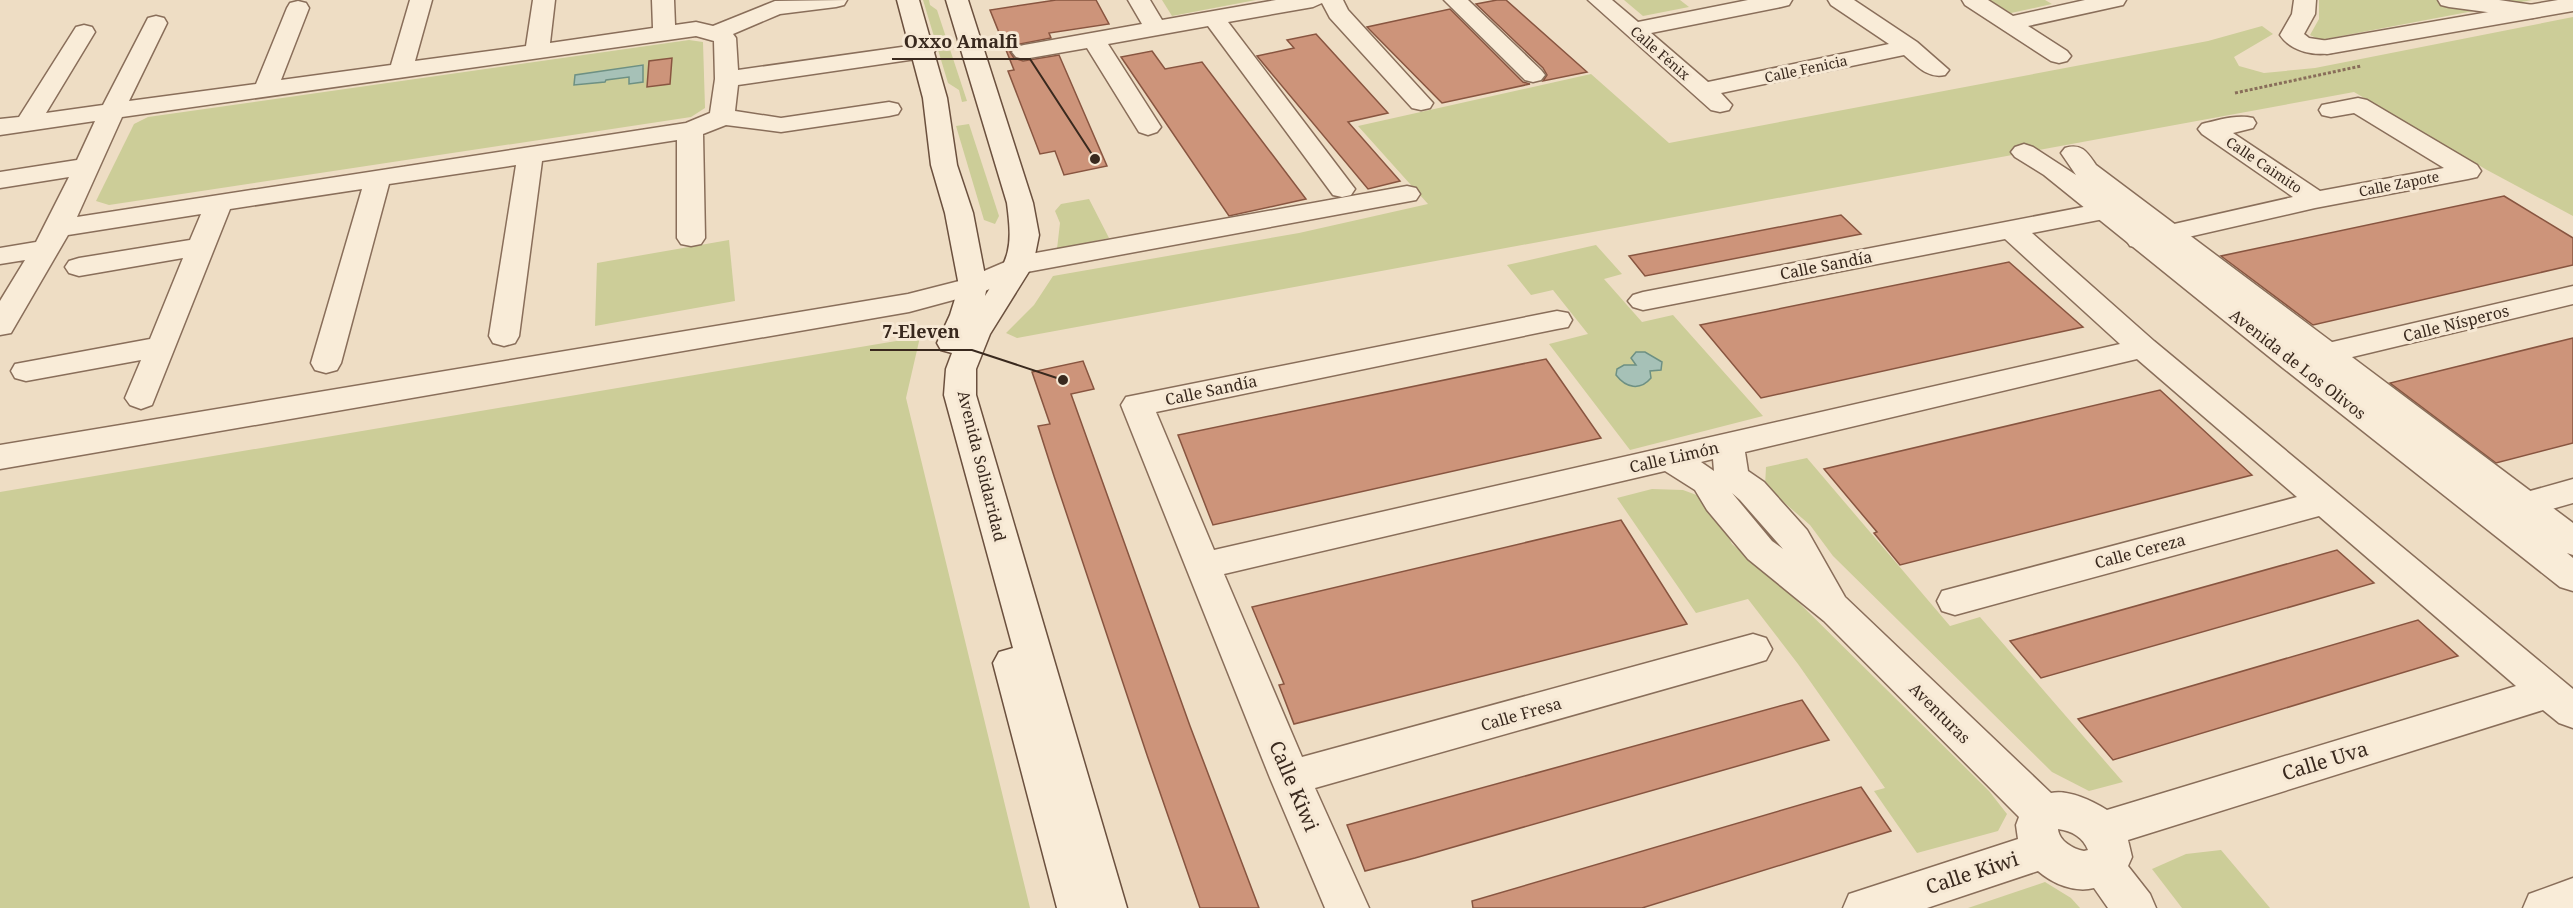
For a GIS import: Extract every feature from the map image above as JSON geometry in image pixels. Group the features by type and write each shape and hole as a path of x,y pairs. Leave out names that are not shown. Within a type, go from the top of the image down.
{"street":[{"path":"401,70 421,0"},
{"path":"537,51 544,0"},
{"path":"663,0 664,33"},
{"path":"715,33 775,4 836,0"},
{"name":"Avenida Solidaridad","path":"909,0 935,98 945,165 959,213 974,286 965,315 947,353 940,398 1078,908"},
{"name":"Avenida Solidaridad","path":"957,0 1020,203 1025,235 1019,265 975,334 961,369 960,395 1105,908"},
{"path":"1140,0 1156,29"},
{"path":"1024,52 1313,0"},
{"path":"1332,0 1338,13 1421,103"},
{"path":"1455,0 1533,75"},
{"name":"Calle Fénix","path":"1599,0 1721,106"},
{"path":"1634,30 1781,0"},
{"path":"1839,0 1937,70"},
{"path":"1972,0 2012,23 2059,56"},
{"path":"2012,23 2115,0"},
{"path":"2305,0 2306,6 2300,25 2291,35 2303,44 2327,47 2573,4"},
{"path":"2449,0 2532,11"},
{"path":"266,89 298,8"},
{"path":"1214,19 1342,189"},
{"path":"0,326 51,238 156,23"},
{"path":"0,127 696,28 725,38 726,71 722,117"},
{"path":"27,124 84,32"},
{"path":"1094,40 1148,127"},
{"path":"726,71 920,44"},
{"name":"Calle Fenicia","path":"1703,90 1908,48"},
{"name":"Calle Zapote","path":"2163,235 2315,200 2468,171 2358,105 2331,110"},
{"path":"0,256 51,238 219,203 690,129 709,124 722,117 781,125 837,129 889,109"},
{"name":"Calle Caimito","path":"2244,123 2211,129 2315,200"},
{"path":"690,129 691,238"},
{"name":"Avenida de Los Olivos","path":"2024,152 2053,169 2097,212 2163,235 2332,353 2532,502 2573,542"},
{"name":"Avenida de Los Olivos","path":"2074,153 2087,171 2163,235 2294,362 2573,577"},
{"path":"504,336 530,154"},
{"path":"0,180 86,166"},
{"path":"326,363 378,178"},
{"path":"0,457 909,303 974,286 1019,265 1407,194"},
{"path":"141,398 219,203"},
{"name":"Calle Sandía","path":"1644,301 2097,212"},
{"path":"2009,228 2143,348"},
{"path":"80,267 201,247"},
{"name":"Calle Nísperos","path":"2294,362 2573,295"},
{"name":"Calle Sandía","path":"1242,662 1137,405 1557,320"},
{"path":"26,370 162,346"},
{"name":"Calle Uva","path":"2143,348 2561,702"},
{"name":"Calle Limón","path":"1722,468 2143,348"},
{"name":"Calle Limón","path":"1203,566 1670,458"},
{"name":"Aventuras","path":"1670,458 1722,468 1719,501 1760,550 1837,611 2044,832 2058,862 2075,870 2091,872 2103,849"},
{"path":"2492,514 2573,491"},
{"name":"Calle Cereza","path":"1955,601 2325,502"},
{"name":"Calle Fresa","path":"1290,778 1753,649"},
{"name":"Calle Kiwi","path":"1242,662 1347,908"},
{"name":"Calle Uva","path":"2103,849 2561,702"},
{"name":"Calle Kiwi","path":"1865,908 2044,832"},
{"path":"2103,849 2134,908"},
{"path":"2546,908 2573,898"}],"green space":[{"path":"923,0 929,0 930,5 937,10 967,101 962,102 959,90 948,83"},
{"path":"1162,0 1256,0 1172,16"},
{"path":"1624,0 1680,0 1689,7 1643,16"},
{"path":"1989,0 2045,0 2052,4 2011,13"},
{"path":"2319,0 2532,0 2320,40 2310,35 2319,19"},
{"path":"2573,17 2573,216 2487,170 2354,92 1017,338 1006,333 1034,305 1053,276 1299,233 1428,204 1358,126 1591,74 1669,143 2208,41 2262,26 2273,34 2234,57 2239,66 2264,73 2315,68"},
{"path":"689,40 703,42 705,108 691,117 109,205 96,201 134,124 148,117"},
{"path":"969,124 999,216 995,224 984,220 956,126"},
{"path":"1089,199 1109,238 1057,249 1060,223 1055,211 1061,204"},
{"path":"729,240 735,301 595,326 597,263"},
{"path":"1596,245 1622,274 1604,279 1642,322 1673,315 1763,416 1630,450 1549,344 1588,334 1553,290 1531,295 1507,265"},
{"path":"920,337 906,398 1030,908 0,908 0,492"},
{"path":"1807,458 1950,626 1980,617 2123,782 2089,791 2052,772 1833,556 1810,525 1765,486 1766,467"},
{"path":"1652,489 1683,490 1710,500 1732,544 1779,583 1989,791 2007,814 1998,831 1917,853 1874,791 1885,788 1798,664 1748,599 1696,613 1617,498"},
{"path":"2221,850 2270,908 2182,908 2152,869 2186,854"},
{"path":"2045,882 2071,898 2080,908 1968,908"}],"shaded area":[{"path":"643,65 643,82 629,84 629,77 574,85 575,75"},
{"path":"1636,352 1645,352 1662,362 1661,370 1650,371 1651,378 1647,382 1633,386 1624,383 1616,375 1617,369 1624,365 1636,365 1631,358"}],"building":[{"path":"1056,0 1096,0 1109,24 1049,33 1051,38 1015,45 1010,52 1014,58 1023,61 1059,55 1107,166 1064,175 1055,151 1040,154 1008,71 1014,70 990,10"},
{"path":"1506,0 1587,72 1543,81 1547,75 1543,68 1476,4"},
{"path":"1450,9 1523,82 1530,84 1442,103 1367,27"},
{"path":"1316,34 1388,113 1348,122 1400,181 1368,189 1257,56 1294,48 1287,40"},
{"path":"1152,51 1165,69 1202,62 1306,199 1229,216 1121,57"},
{"path":"672,58 670,84 647,87 649,61"},
{"path":"2504,196 2573,238 2573,265 2313,325 2221,256"},
{"path":"1841,215 1861,234 1645,276 1629,256"},
{"path":"2009,262 2083,327 1761,398 1700,325"},
{"path":"2573,338 2573,443 2496,463 2390,383"},
{"path":"1546,359 1601,438 1213,525 1178,435"},
{"path":"1083,361 1094,389 1071,394 1190,726 1259,908 1200,908 1054,476 1038,426 1050,424 1032,372"},
{"path":"2160,390 2252,475 1900,565 1874,533 1877,532 1824,469"},
{"path":"1621,520 1687,624 1294,724 1279,685 1284,684 1252,607"},
{"path":"2337,550 2374,583 2041,678 2010,641"},
{"path":"2418,620 2458,656 2113,760 2078,719"},
{"path":"1802,700 1829,740 1415,858 1365,871 1347,825"},
{"path":"1861,787 1891,831 1642,908 1473,908 1472,901"}],"place":[{"name":"Oxxo Amalfi","path":"1095,159"},
{"name":"7-Eleven","path":"1063,380"}]}
